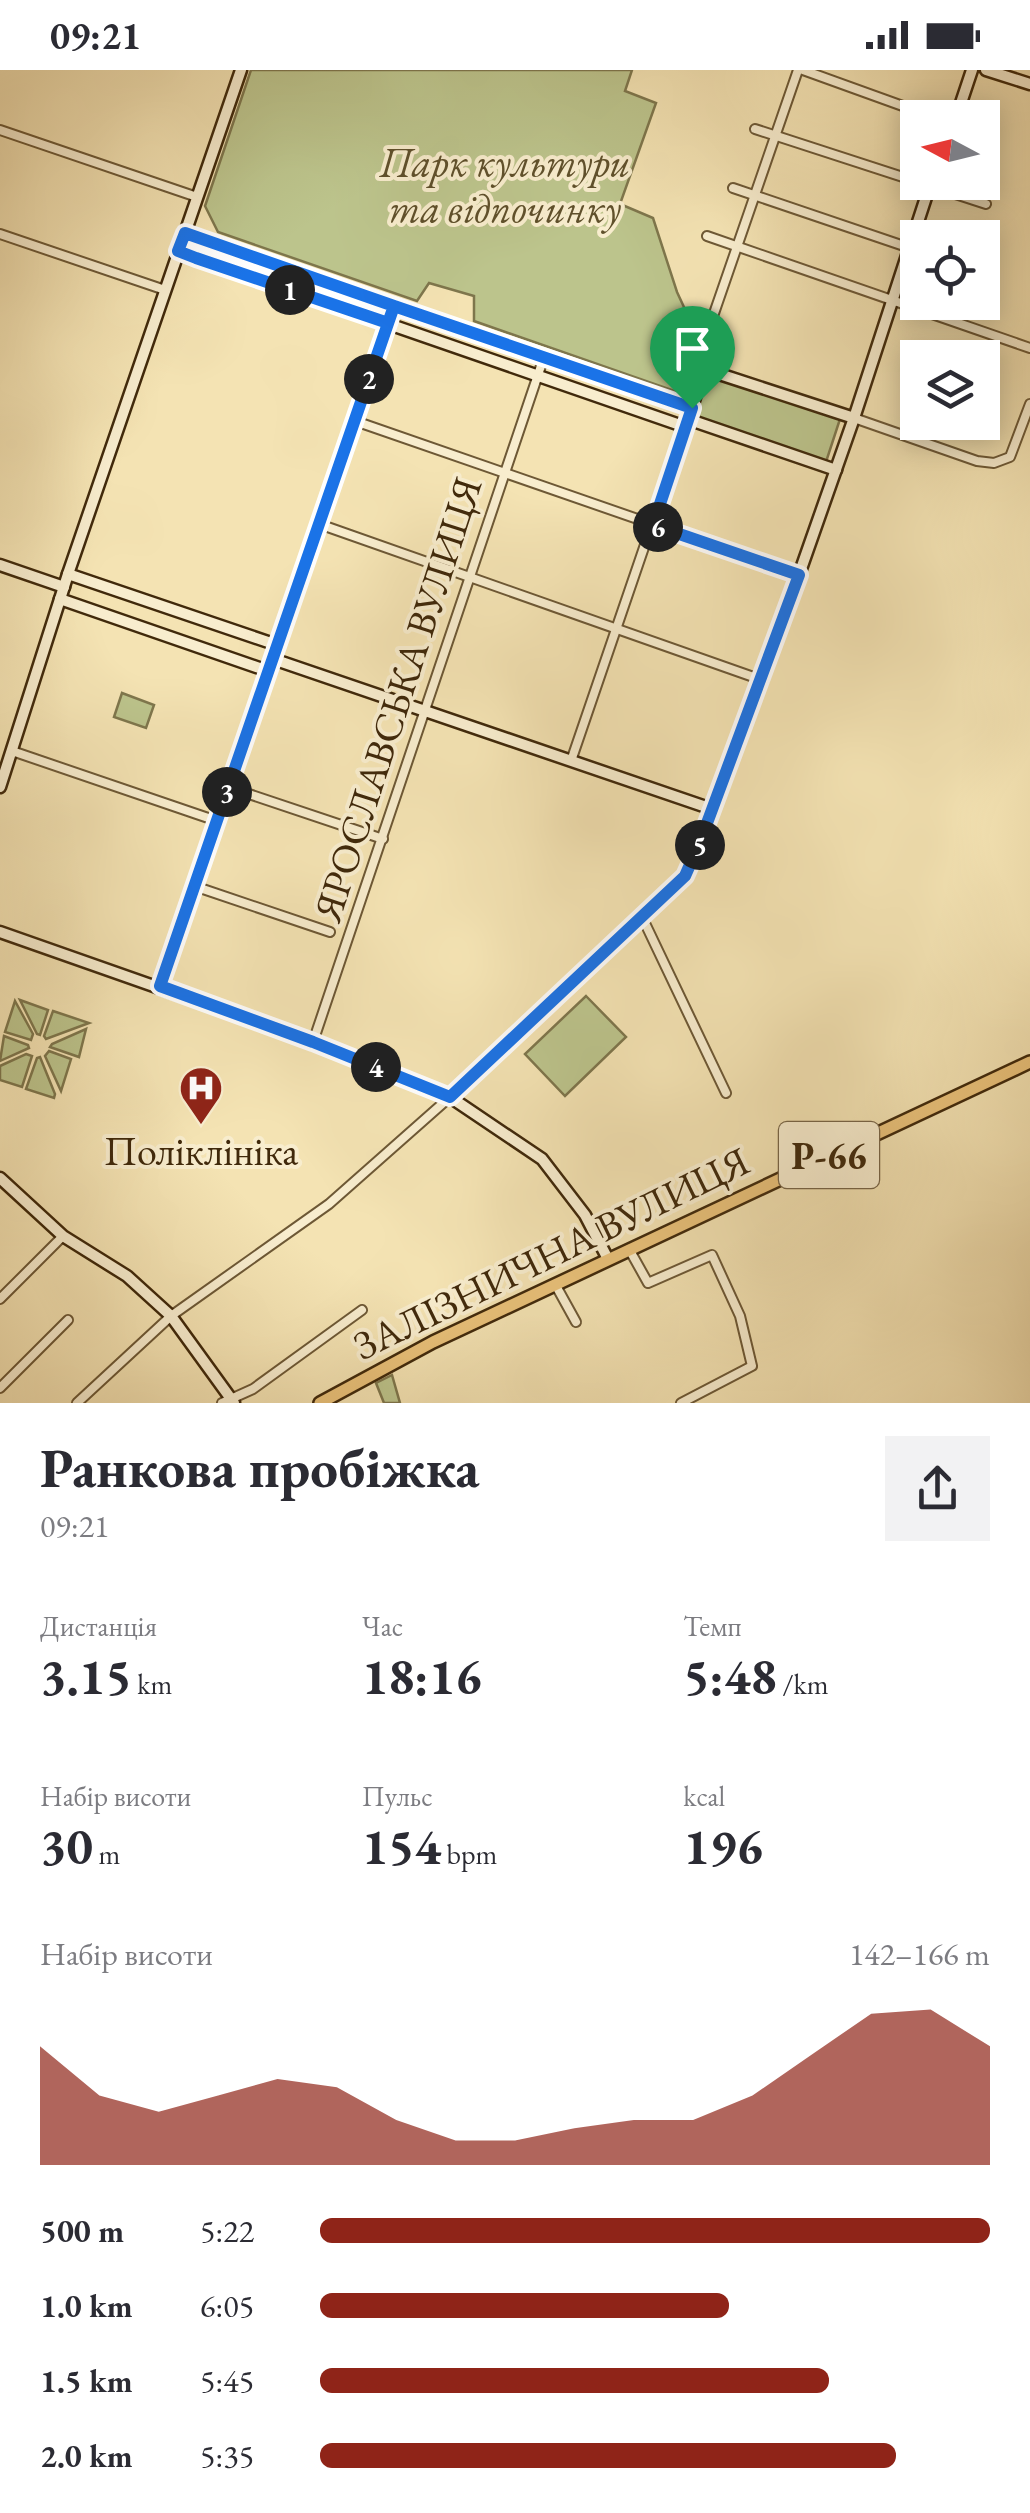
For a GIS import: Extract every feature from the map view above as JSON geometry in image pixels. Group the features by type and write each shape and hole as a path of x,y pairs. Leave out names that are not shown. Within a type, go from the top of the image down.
{"main road":[{"name":"ЗАЛІЗНИЧНА ВУЛИЦЯ","path":"320,1403 433,1342 1030,1062"}],"street":[{"path":"0,787 68,574 240,70"},
{"path":"572,760 692,408 704,369 700,354 801,70 900,105"},
{"path":"962,100 972,70"},
{"path":"986,70 1030,84"},
{"path":"756,129 900,176"},
{"path":"0,130 197,197"},
{"path":"733,188 900,245"},
{"path":"974,200 986,204"},
{"path":"185,233 692,408"},
{"path":"0,234 165,290"},
{"path":"707,236 1030,348"},
{"path":"178,251 686,425 696,422 836,470"},
{"path":"77,1403 171,1316 329,1204 450,1097 685,876 762,680 900,274"},
{"path":"160,986 394,306"},
{"name":"ЯРОСЛАВСЬКА ВУЛИЦЯ","path":"313,1042 544,357"},
{"path":"704,369 977,462 994,463 1010,457 1030,404"},
{"path":"354,421 799,575"},
{"path":"319,524 762,680"},
{"path":"0,565 64,587"},
{"path":"68,574 277,645"},
{"path":"60,600 424,710 712,809"},
{"path":"12,750 216,821"},
{"path":"228,788 383,839"},
{"path":"194,886 330,932"},
{"path":"643,919 726,1092"},
{"path":"0,932 313,1042 450,1097 542,1159 591,1225 608,1259"},
{"path":"1,1180 63,1236 127,1276 171,1316 229,1401 253,1389 362,1310"},
{"path":"0,1299 63,1236"},
{"path":"629,1249 648,1283 712,1255 740,1316 752,1366 681,1403"},
{"path":"555,1284 576,1322"},
{"path":"0,1388 68,1320"}],"green space":[{"name":"Парк культури та відпочинку","path":"251,70 632,70 625,91 656,103 620,204 653,218 677,292 695,331 683,394 474,321 474,296 429,283 417,301 218,232 205,206"},
{"path":"708,375 840,419 826,462 693,418"},
{"path":"122,693 154,705 146,728 114,717"},
{"path":"586,996 626,1037 565,1096 525,1054"},
{"path":"20,1000 48,1010 40,1035 37,1034"},
{"path":"15,1001 33,1034 31,1040 5,1032"},
{"path":"53,1011 89,1023 46,1039"},
{"path":"86,1029 79,1057 50,1047 52,1044"},
{"path":"4,1036 28,1045 29,1048 0,1061"},
{"path":"49,1051 71,1059 61,1091 45,1056"},
{"path":"26,1054 32,1056 22,1087 0,1080 0,1066"},
{"path":"40,1057 55,1094 54,1098 26,1089"},
{"path":"392,1375 400,1403 384,1403 376,1383"}],"place":[{"name":"Поліклініка","path":"201,1126"}],"route":[{"path":"692,408 394,306 388,323 196,258 178,251 185,233 394,306 160,986 450,1097 685,876 799,575 653,525 692,408"}]}
